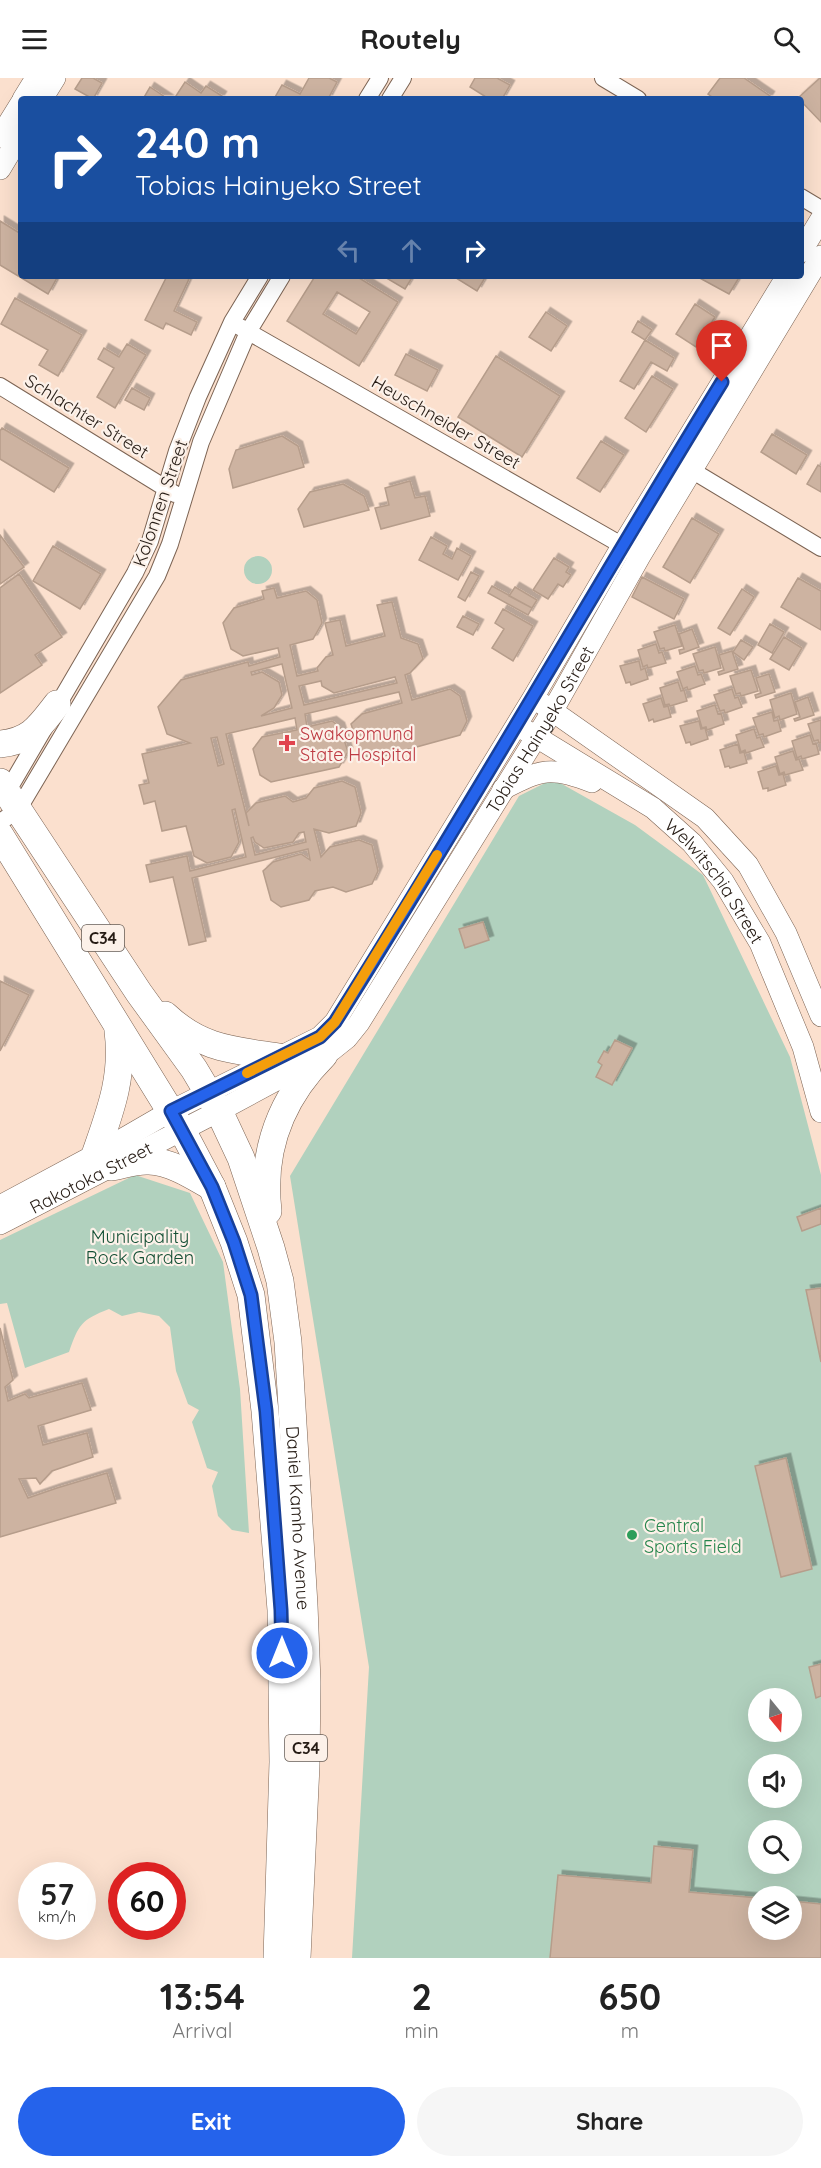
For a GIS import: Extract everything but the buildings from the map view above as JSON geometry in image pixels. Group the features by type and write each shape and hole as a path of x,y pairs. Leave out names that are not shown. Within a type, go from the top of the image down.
{"main road":[{"path":"0,744 24,739 35,732 57,704"},
{"name":"C34","path":"5,800 194,1069 214,1102"},
{"name":"C34","path":"0,836 177,1120"},
{"path":"139,993 192,1037 208,1044 279,1057"},
{"path":"117,1027 120,1049 119,1074 103,1161 148,1161 168,1164 212,1187"},
{"path":"271,1248 266,1182 270,1151 279,1119 296,1087 306,1072 324,1054"},
{"name":"Daniel Kamho Avenue","path":"214,1102 241,1158 271,1248 280,1281 288,1342 307,1682 306,1765 297,1958"},
{"name":"Daniel Kamho Avenue","path":"177,1120 212,1187 234,1242 251,1295 266,1411 281,1610 283,1762 278,1958"}],"street":[{"path":"25,96 36,78"},
{"path":"44,96 55,78"},
{"path":"369,96 380,78"},
{"path":"392,96 403,78"},
{"path":"603,78 633,96"},
{"path":"0,137 18,108"},
{"path":"0,169 18,139"},
{"path":"804,199 821,209"},
{"path":"804,247 821,219"},
{"name":"Tobias Hainyeko Street","path":"214,1102 279,1057 320,1037 335,1022 533,698 622,546 683,464 821,256"},
{"name":"Kolonnen Street","path":"5,800 57,704 135,573 150,541 177,451 190,418 232,322 258,279"},
{"name":"Kolonnen Street","path":"5,800 157,576 184,500 201,442 248,332 280,279"},
{"name":"Tobias Hainyeko Street","path":"177,1120 324,1054 347,1038 359,1023 553,710 640,556 683,464 785,279"},
{"name":"Heuschneider Street","path":"232,322 640,556"},
{"name":"Schlachter Street","path":"0,386 184,500"},
{"path":"683,464 821,548"},
{"name":"Welwitschia Street","path":"533,698 705,818 748,865 786,933 821,1016"},
{"name":"Welwitschia Street","path":"516,725 653,808 692,843 723,881 760,943 803,1047 821,1112"},
{"path":"503,789 532,775 550,771 570,774 595,783 610,784"},
{"name":"Rakotoka Street","path":"0,1224 103,1161 177,1120"},
{"name":"Rakotoka Street","path":"0,1206 103,1161"}],"green space":[{"path":"258,556 268,560 272,570 268,580 258,584 248,580 244,570 248,560"},
{"path":"553,779 635,825 703,875 790,1057 821,1175 821,1958 352,1958 369,1667 290,1176 519,796"},
{"name":"Municipality Rock Garden","path":"135,1175 190,1193 223,1262 240,1389 249,1533 232,1530 218,1516 212,1486 218,1472 207,1468 192,1422 199,1410 188,1404 176,1371 170,1327 159,1316 139,1312 122,1316 109,1309 92,1316 82,1324 69,1352 25,1368 7,1303 0,1304 0,1240"}],"slow traffic":[{"path":"247,1073 328,1031 437,855"}],"place":[{"name":"Swakopmund State Hospital","path":"287,743"},
{"name":"Central Sports Field","path":"632,1535"}],"route":[{"path":"282,1653 281,1610 266,1411 251,1295 234,1242 212,1187 171,1111 320,1037 335,1022 722,382"}]}
